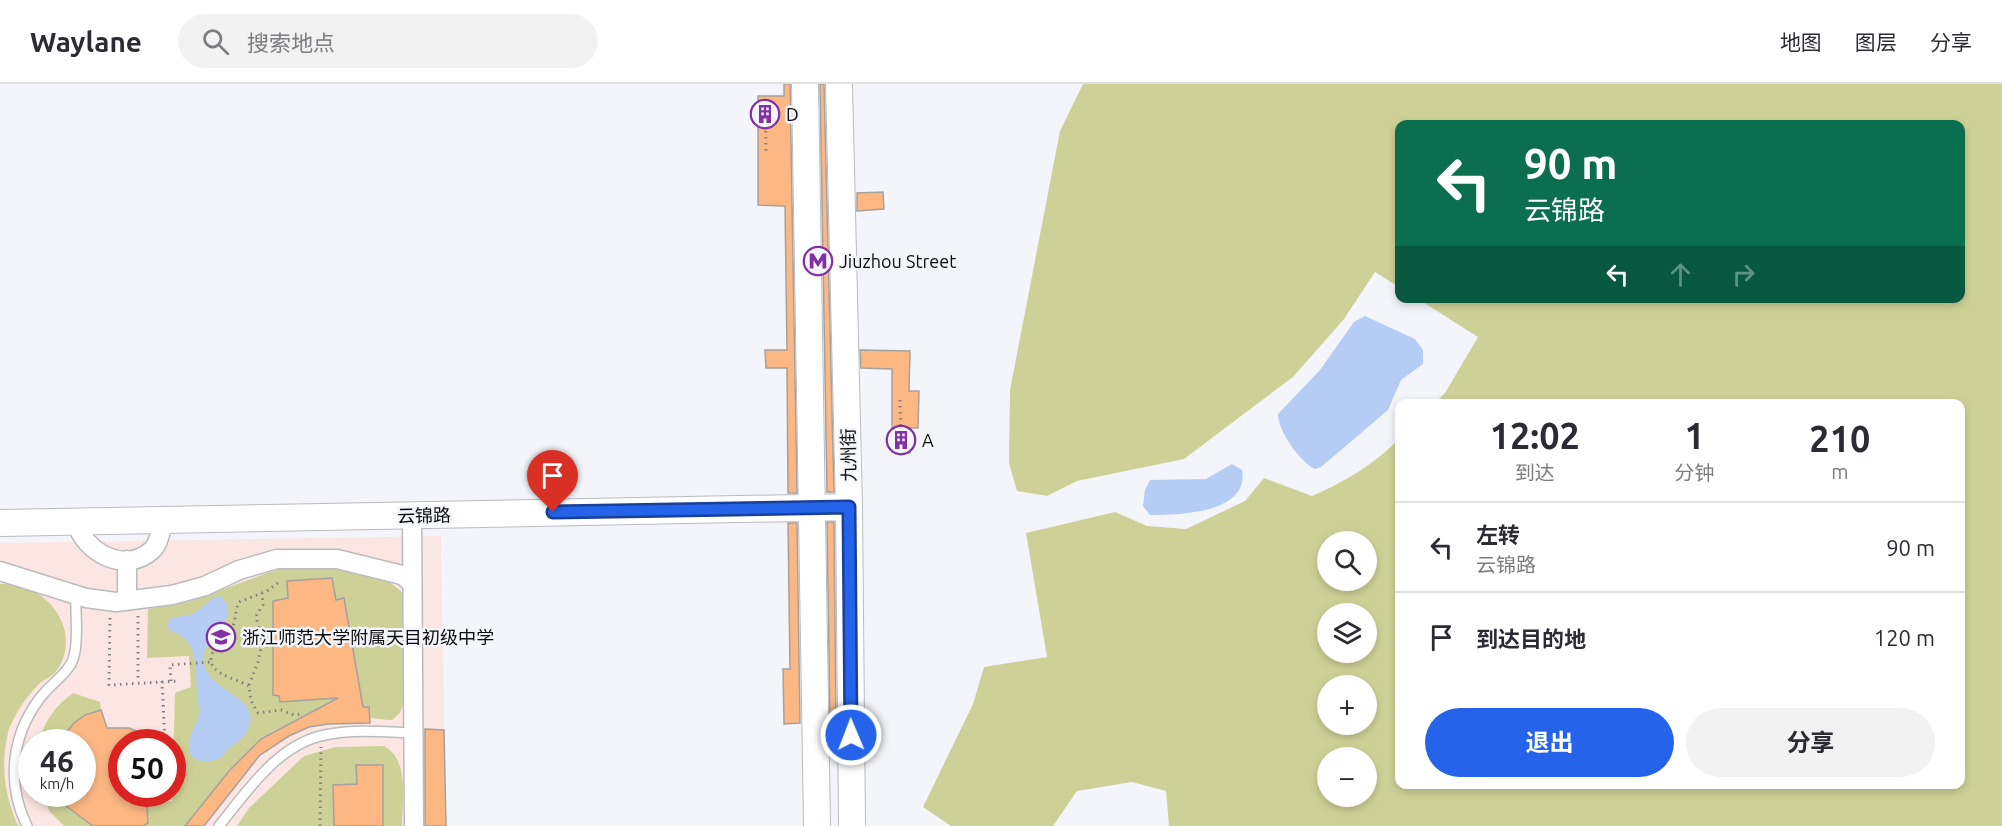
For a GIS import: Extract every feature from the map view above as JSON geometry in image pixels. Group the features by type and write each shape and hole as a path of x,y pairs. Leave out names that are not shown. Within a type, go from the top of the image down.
{"main road":[{"name":"九州街","path":"805,84 817,826"},
{"name":"九州街","path":"839,84 849,507 852,826"},
{"name":"云锦路","path":"0,523 849,507"}],"street":[{"path":"412,515 414,826"},
{"path":"76,522 79,536 100,555 118,561 142,558 154,548 164,520"},
{"path":"386,570 402,566 412,558"},
{"path":"0,571 76,595 125,600 172,595 205,586 239,570 276,559 337,559 402,575 412,583"},
{"path":"125,600 127,560"}],"lane":[{"path":"27,826 15,793 12,766 30,714 43,694 69,667 74,656 76,595"},
{"path":"219,826 248,789 283,755 305,741 321,736 365,732 413,733"}],"path":[{"path":"765,101 766,151"},
{"path":"900,400 900,450"},
{"path":"249,686 213,669 211,662 214,649 233,628 234,614 239,602 262,593 278,583"},
{"path":"262,593 262,605 256,616 262,643 249,686 251,701 258,713 280,710 294,715 302,714"},
{"path":"125,600 109,685 179,681"},
{"path":"125,600 138,682"},
{"path":"171,681 170,665 211,662"},
{"path":"162,681 164,729"},
{"path":"320,826 321,736"}],"shaded area":[{"name":"浙江师范大学附属天目初级中学","path":"441,536 446,826 0,826 0,543"}],"green space":[{"path":"1083,84 2002,84 2002,826 1169,826 1166,791 1132,782 1077,791 1053,826 951,826 923,807 973,704 984,667 1047,657 1026,533 1115,512 1147,526 1186,529 1245,501 1264,478 1312,496 1358,472 1395,443 1395,789 1965,789 1965,399 1439,399 1445,393 1478,337 1424,303 1965,303 1965,120 1395,120 1395,284 1375,272 1344,319 1293,377 1184,459 1077,481 1047,496 1017,491 1009,463 1010,390 1060,131"},
{"path":"281,568 329,568 364,573 380,578 393,585 404,595 403,705 400,713 392,720 327,714 281,729 246,755 230,771 185,826 64,826 48,807 96,807 96,729 43,729 56,708 73,693 100,702 108,782 108,807 186,807 186,729 174,729 175,693 191,687 189,656 147,658 148,609 188,602"},
{"path":"9,583 35,592 53,607 64,626 66,648 57,670 30,694 9,729 5,754 5,779 9,802 18,826 0,826 0,584"},
{"path":"384,746 392,752 401,771 403,781 402,826 237,826 249,808 304,756 335,747"}],"water":[{"path":"1365,316 1415,339 1423,350 1423,364 1401,380 1388,410 1321,467 1315,469 1303,460 1291,445 1282,429 1278,414 1320,370 1354,322"},
{"path":"1232,464 1242,470 1242,484 1235,495 1224,503 1210,509 1163,515 1150,515 1143,506 1145,490 1150,480 1206,479"},
{"path":"220,596 227,604 228,612 226,620 205,651 203,659 206,671 213,680 242,702 248,709 251,719 244,735 222,757 201,761 193,757 189,747 199,712 193,654 186,640 170,631 167,625 170,619 195,613 209,600"}],"building":[{"path":"784,84 790,84 797,493 788,493 787,368 766,368 765,350 787,350 785,206 758,205 758,96 784,96"},
{"path":"820,84 824,84 834,492 827,492"},
{"path":"883,192 884,209 857,211 857,193"},
{"path":"860,350 910,351 909,391 919,391 918,428 909,428 910,453 892,452 892,369 861,368"},
{"path":"827,522 834,522 836,722 830,722"},
{"path":"788,523 797,523 800,723 784,724 783,669 790,669"},
{"path":"332,578 336,600 344,598 363,707 369,707 370,723 309,727 289,736 260,755 204,826 185,826 229,771 261,739 338,698 280,702 279,696 273,695 273,601 288,598 287,581"},
{"path":"101,710 107,728 132,729 108,729 108,807 147,807 148,823 143,826 93,826 67,807 96,807 96,729 69,729 85,715"},
{"path":"425,729 444,730 446,826 425,826"},
{"path":"356,765 383,765 383,826 334,826 333,785 357,784"}],"place":[{"name":"D","path":"765,114"},
{"name":"Jiuzhou Street","path":"818,261"},
{"name":"A","path":"901,440"},
{"name":"浙江师范大学附属天目初级中学","path":"221,637"}],"route":[{"path":"553,512 849,507 851,735"}]}
